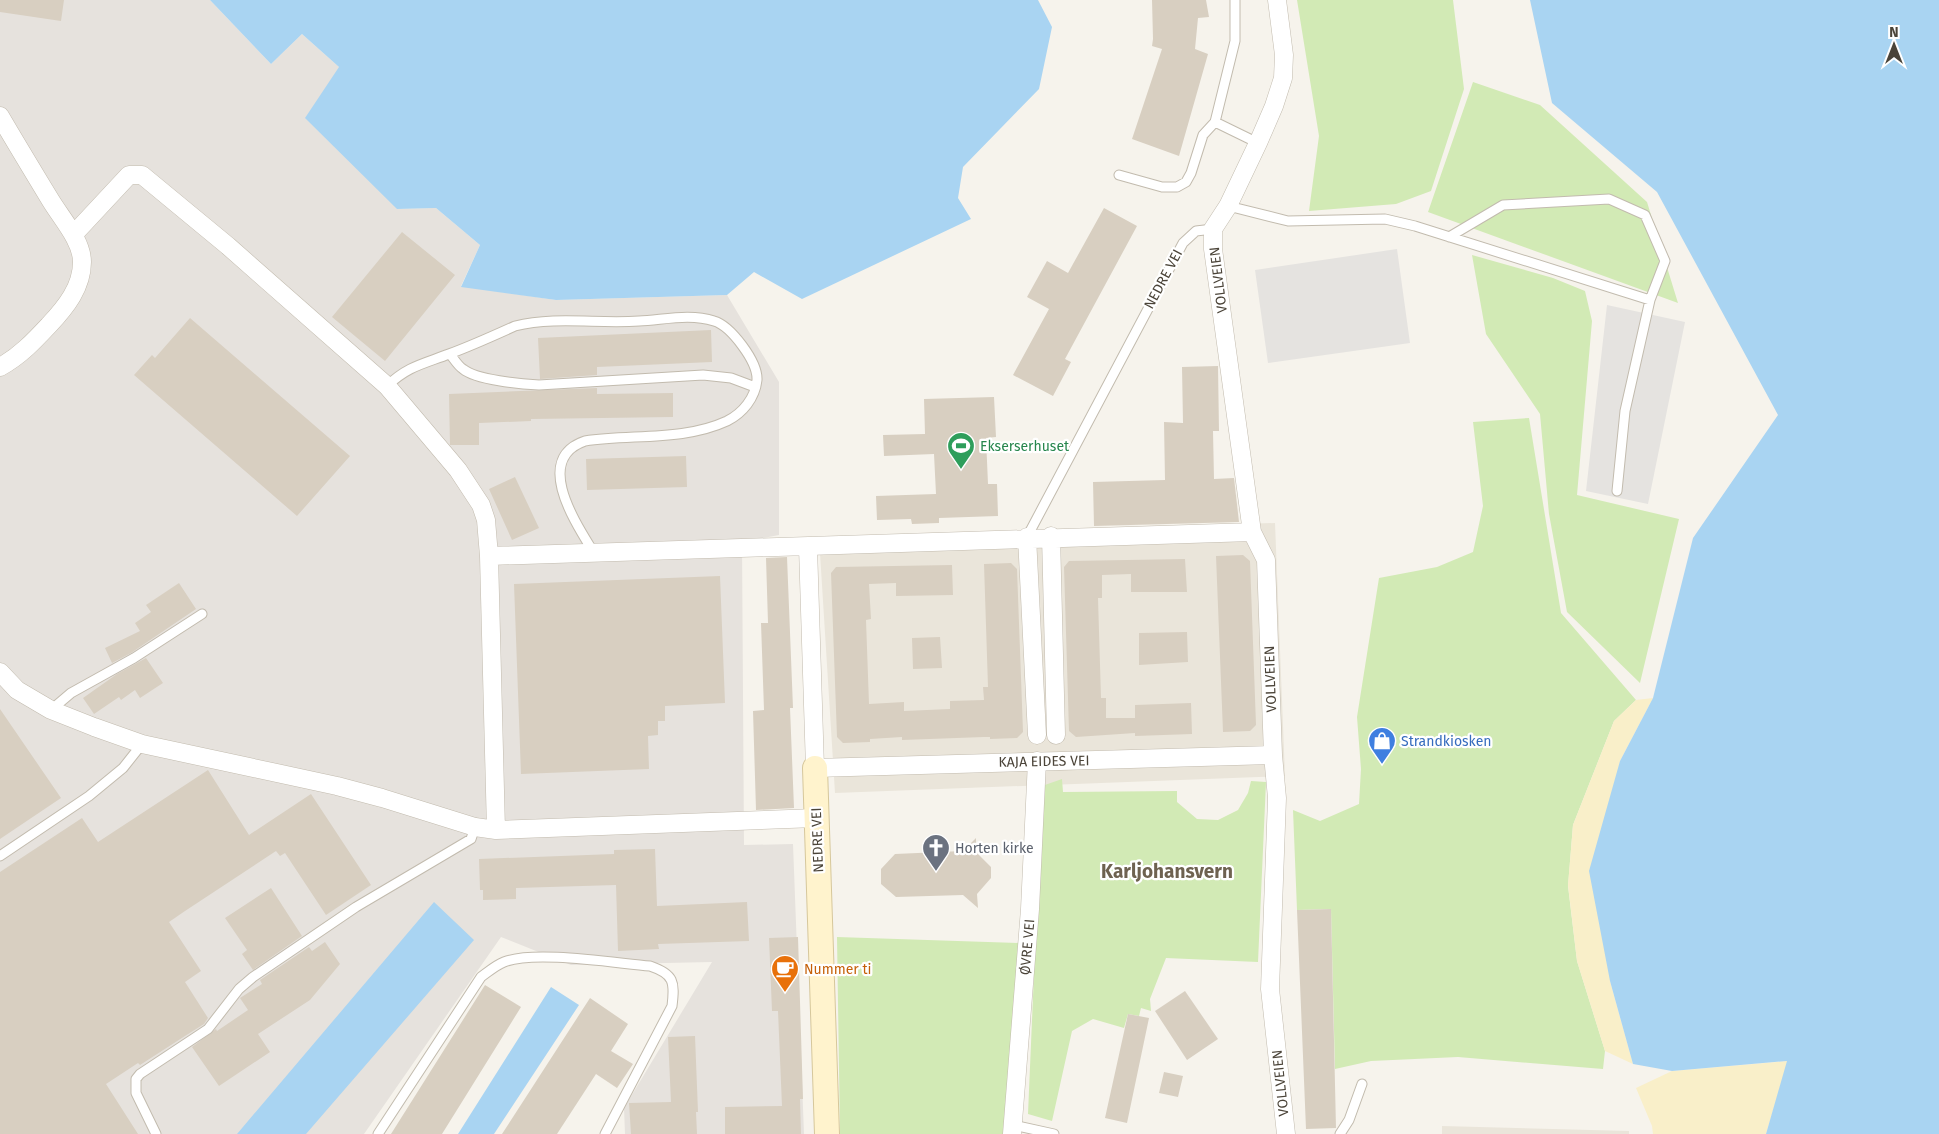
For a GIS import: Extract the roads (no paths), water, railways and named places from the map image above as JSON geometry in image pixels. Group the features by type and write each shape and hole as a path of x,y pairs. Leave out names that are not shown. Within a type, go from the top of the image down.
{"main road":[{"name":"NEDRE VEI","path":"815,768 827,1134"}],"street":[{"path":"1213,229 1228,206 1258,143 1274,106 1283,78 1284,55 1277,0"},
{"path":"0,116 74,234 82,260 81,274 76,291 57,316 28,348 13,360 0,367"},
{"path":"74,234 129,175 142,175 228,246 387,386 458,470 481,505 486,520 489,556 496,830"},
{"name":"VOLLVEIEN","path":"1213,229 1213,249 1252,532 1266,560 1273,755 1277,798 1270,989 1286,1134"},
{"path":"489,556 808,547 1052,536 1252,532"},
{"path":"1052,536 1056,734"},
{"path":"1027,537 1037,735"},
{"name":"NEDRE VEI","path":"808,547 815,768"},
{"path":"0,672 17,690 51,710 94,728 142,744 337,786 382,798 476,828 496,830 816,818"},
{"name":"KAJA EIDES VEI","path":"815,768 1273,755"},
{"name":"ØVRE VEI","path":"1013,1130 1030,909 1037,761"}],"lane":[{"path":"1118,175 1162,188 1177,187 1186,182 1191,173 1203,135 1215,122 1235,41 1235,0"},
{"path":"1215,122 1258,143"},
{"path":"1449,237 1503,205 1610,199 1645,215 1665,261 1650,300 1625,411 1617,491"},
{"path":"1228,206 1288,221 1385,218 1650,300"},
{"name":"NEDRE VEI","path":"1027,537 1183,243 1196,232 1213,229"},
{"path":"387,386 398,375 413,366 450,354 515,326 548,321 638,322 702,318 720,323 730,330 757,376 755,387 744,409 727,420 709,427 677,433 597,439 578,443 572,448 562,464 561,488 570,514 594,553"},
{"path":"450,354 463,370 472,374 522,384 539,385 703,374 731,378 755,387"},
{"path":"51,710 71,693 134,658 202,614"},
{"path":"0,856 89,796 122,768 142,744"},
{"path":"156,1134 136,1093 136,1079 140,1074 208,1029 239,989 253,977 356,908 472,839 476,828"},
{"path":"378,1134 482,977 503,963 520,958 551,958 650,966 664,971 673,980 672,1006 605,1134"},
{"path":"1340,1134 1349,1120 1362,1084"},
{"path":"1013,1130 1054,1134"}],"water":[{"path":"210,0 1038,0 1052,27 1039,89 963,167 958,198 971,219 802,299 754,272 727,295 556,300 461,287 480,245 436,208 397,209 305,118 339,67 302,34 271,64"},
{"path":"1530,0 1939,0 1939,1134 1766,1134 1787,1061 1672,1071 1633,1064 1610,981 1589,871 1620,761 1653,698 1693,538 1778,415 1657,192 1552,103"},
{"path":"434,902 474,940 306,1134 237,1134"},
{"path":"551,987 579,1005 494,1134 458,1134"}],"place":[{"name":"Ekserserhuset","path":"961,470"},
{"name":"Strandkiosken","path":"1382,765"},
{"name":"Horten kirke","path":"936,872"},
{"name":"Nummer ti","path":"785,993"}],"district":[{"name":"Karljohansvern","path":"1167,871"}]}
